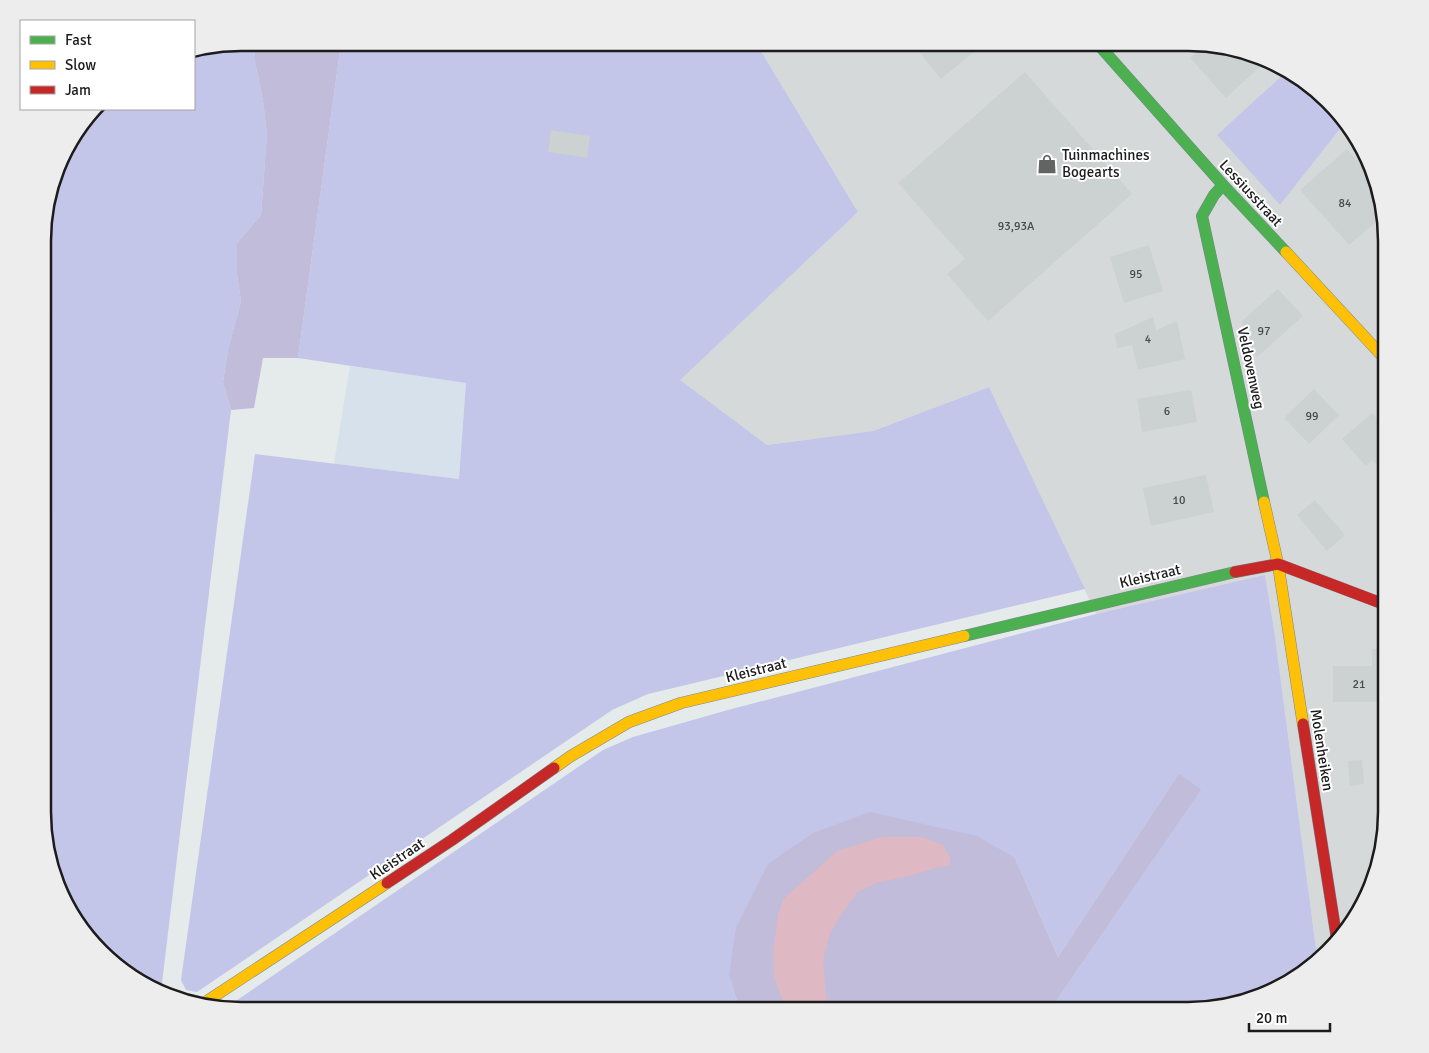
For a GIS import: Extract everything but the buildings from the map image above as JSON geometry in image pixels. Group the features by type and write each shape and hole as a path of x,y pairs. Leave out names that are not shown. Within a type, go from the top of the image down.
{"street":[{"name":"Lessiusstraat","path":"1104,51 1223,185 1378,351"},
{"name":"Veldovenweg","path":"1223,185 1214,195 1202,216 1278,564"},
{"path":"1278,564 1378,602"},
{"name":"Molenheiken","path":"1278,564 1336,931"},
{"name":"Kleistraat","path":"210,999 420,861 571,756 629,722 690,701 1234,572 1278,564"}],"shaded area":[{"path":"255,51 254,57 263,101 267,134 261,215 237,243 237,275 241,301 228,350 223,382 231,410 162,984 136,970 116,955 98,937 83,917 61,873 53,836 51,812 51,241 53,217 61,180 71,157 83,136 104,110 195,110 195,57 217,53"},
{"path":"255,51 340,51 298,358 263,358 254,408 231,410 223,382 228,350 241,301 237,275 237,243 261,215 267,134 263,101 254,57"},
{"path":"340,51 761,51 858,212 680,380 767,445 873,431 989,387 1085,589 648,694 612,710 197,992 186,990 181,980 255,454 459,479 466,383 298,358"},
{"path":"761,51 1188,51 1225,55 1249,61 1281,76 1218,135 1280,205 1340,129 1346,136 1368,180 1374,204 1378,241 1378,812 1374,849 1368,873 1358,896 1346,917 1331,937 1316,952 1274,629 1265,576 1096,614 989,387 873,431 767,445 679,380 858,212"},
{"path":"1281,76 1313,98 1331,116 1340,129 1280,205 1217,135"},
{"path":"350,366 466,383 459,479 334,464"},
{"path":"1265,575 1274,629 1316,952 1293,970 1272,982 1249,992 1212,1000 1188,1002 1055,1002 1200,791 1179,773 1058,957 1015,858 729,976 737,1002 235,1001 603,750 633,737 728,710 1096,614"},
{"path":"1179,773 1201,790 1055,1002 737,1002 729,976 736,928 768,864 813,833 870,812 977,836 1015,858 1058,957"},
{"path":"881,837 922,837 943,845 950,858 950,865 879,882 858,892 840,916 830,934 823,961 827,1002 783,1002 774,977 773,954 778,915 783,899 837,851"}],"traffic: fast":[{"path":"1104,51 1223,185 1286,252"},
{"path":"1223,185 1214,195 1202,216 1264,502"},
{"path":"964,636 1235,572"}],"traffic: slow":[{"path":"1286,252 1378,351"},
{"path":"1264,502 1278,564 1303,724"},
{"path":"554,768 629,722 681,703 964,636"},
{"path":"210,999 387,883"}],"traffic: jam":[{"path":"1235,572 1278,564 1378,602"},
{"path":"1303,724 1336,931"},
{"path":"387,883 554,768"}],"place":[{"name":"Tuinmachines Bogearts","path":"1047,164"}]}
